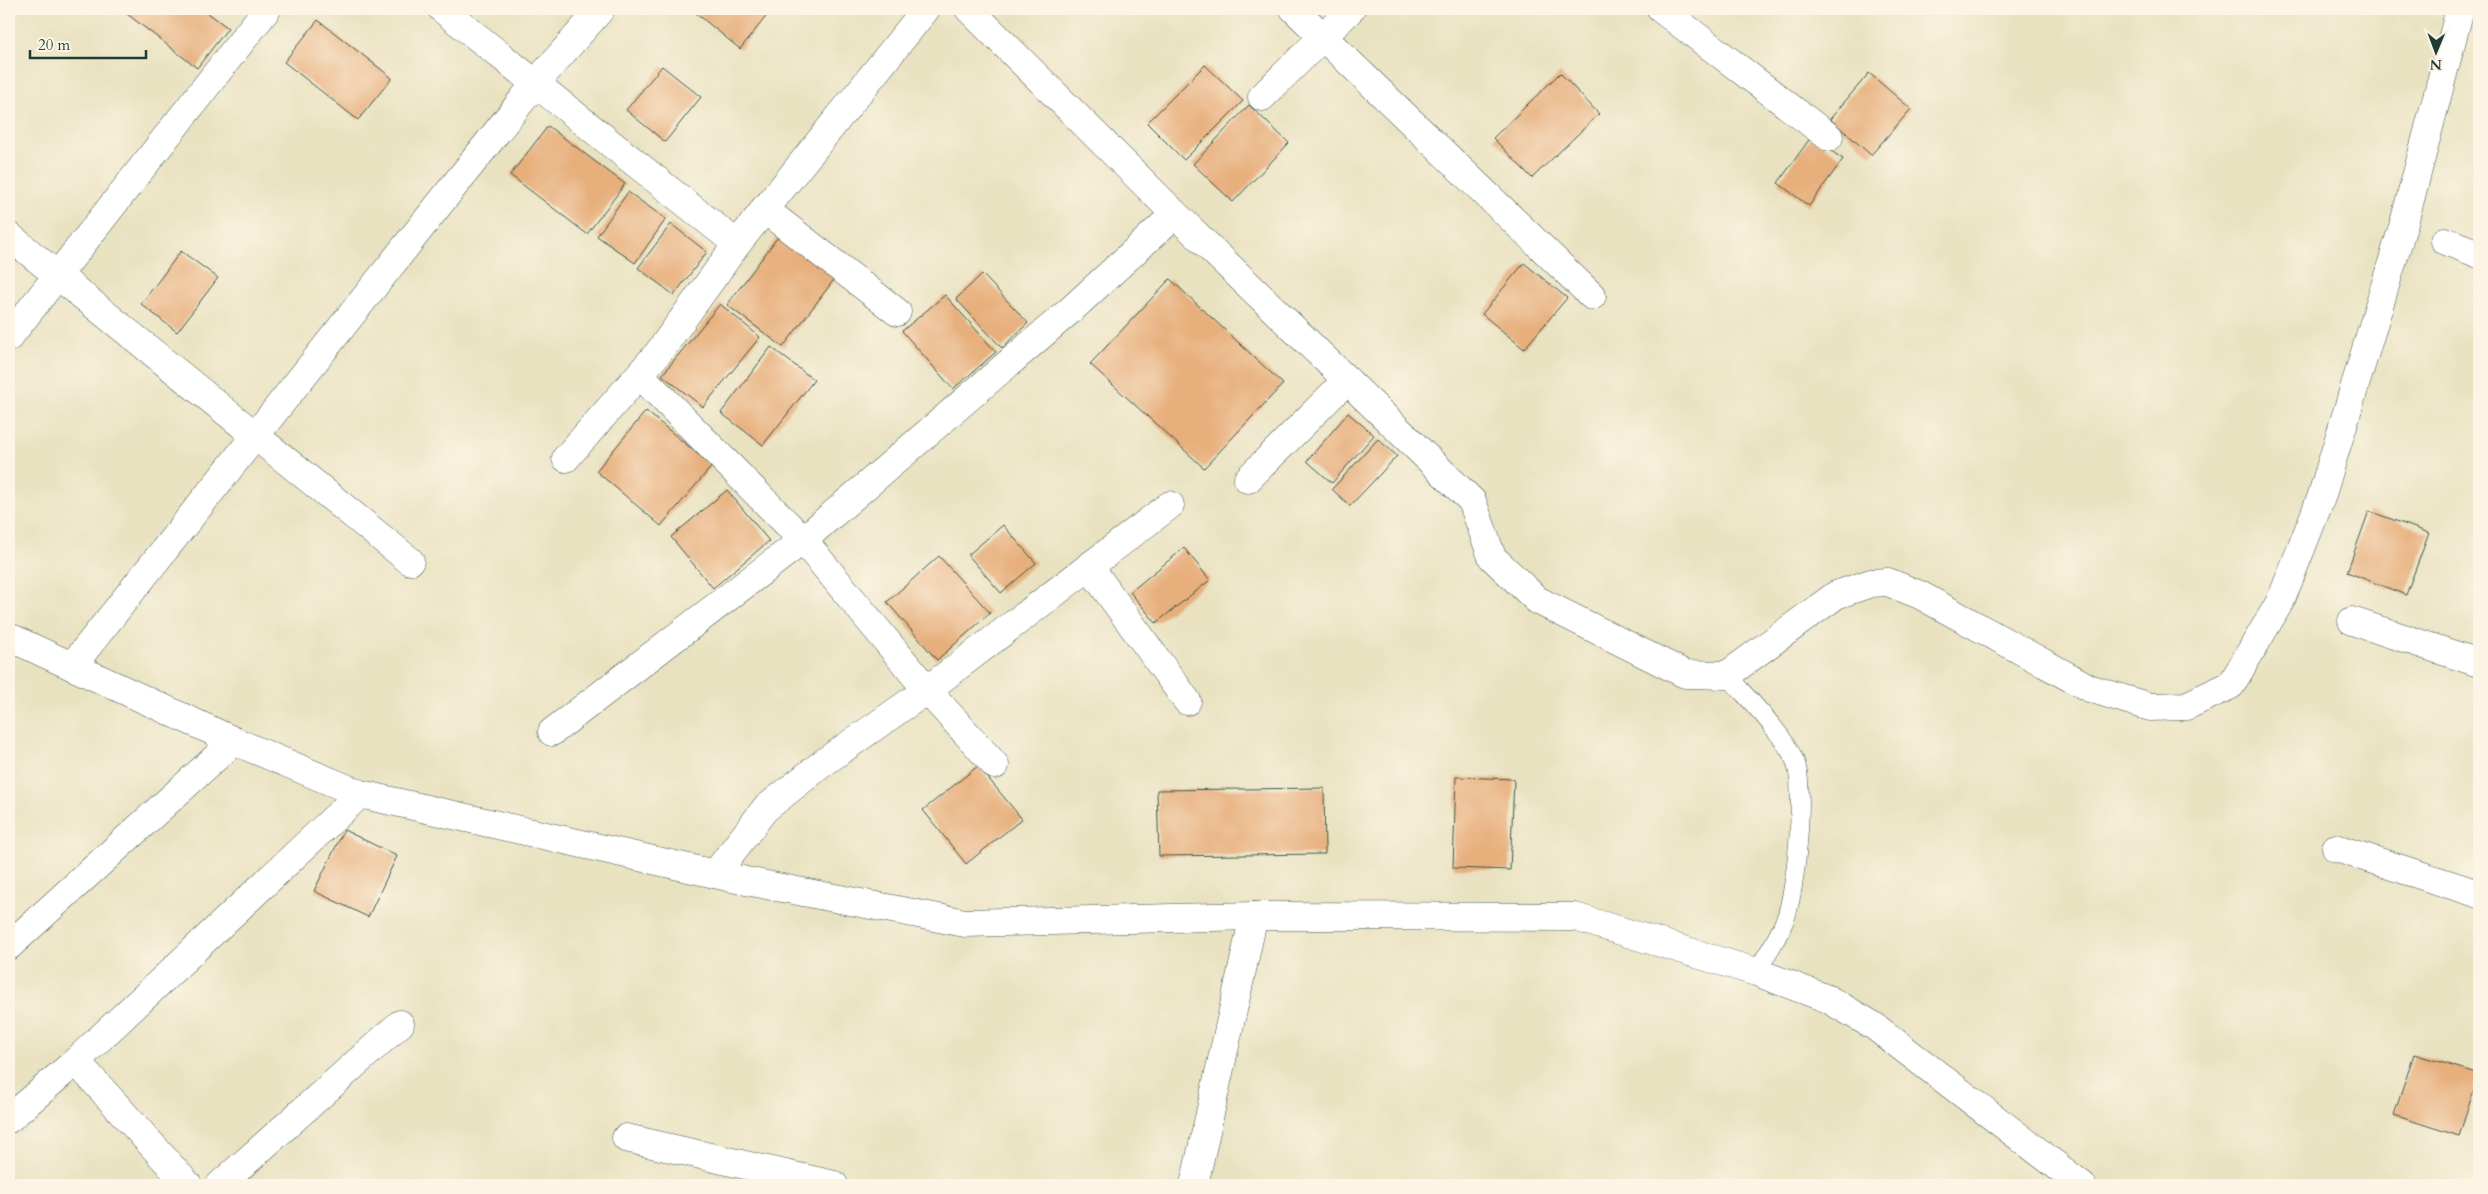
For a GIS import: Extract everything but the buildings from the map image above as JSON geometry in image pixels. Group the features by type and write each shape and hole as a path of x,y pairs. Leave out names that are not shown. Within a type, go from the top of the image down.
{"street":[{"path":"9,337 59,276 267,9"},
{"path":"442,9 737,244"},
{"path":"72,666 536,84 601,9"},
{"path":"566,458 640,375 737,244 926,9"},
{"path":"970,9 1175,214 1472,502 1492,557 1537,600 1685,674 1727,675 1836,595 1871,583 1888,582 1920,594 2089,688 2150,707 2186,706 2231,685 2281,600 2321,498 2404,223 2460,9"},
{"path":"1294,9 1592,296"},
{"path":"1262,97 1352,9"},
{"path":"1661,9 1829,137"},
{"path":"764,210 896,312"},
{"path":"552,732 803,540 1074,306 1175,214"},
{"path":"9,236 410,561"},
{"path":"2445,241 2479,254"},
{"path":"640,375 803,540 926,690 995,765"},
{"path":"1248,480 1347,380"},
{"path":"715,874 765,810 823,763 926,690 1170,505"},
{"path":"1089,566 1187,701"},
{"path":"2352,622 2479,663"},
{"path":"9,637 234,741 360,794 715,874 965,923 1254,916 1575,917 1756,972 1828,998 1874,1026 2082,1185"},
{"path":"9,946 234,741"},
{"path":"10,1116 76,1061 360,794"},
{"path":"2336,848 2479,894"},
{"path":"1194,1185 1254,916"},
{"path":"220,1185 400,1024"},
{"path":"76,1061 188,1185"},
{"path":"626,1138 834,1185"}],"lane":[{"path":"1727,675 1774,728 1795,762 1799,790 1796,866 1785,921 1756,972"}]}
